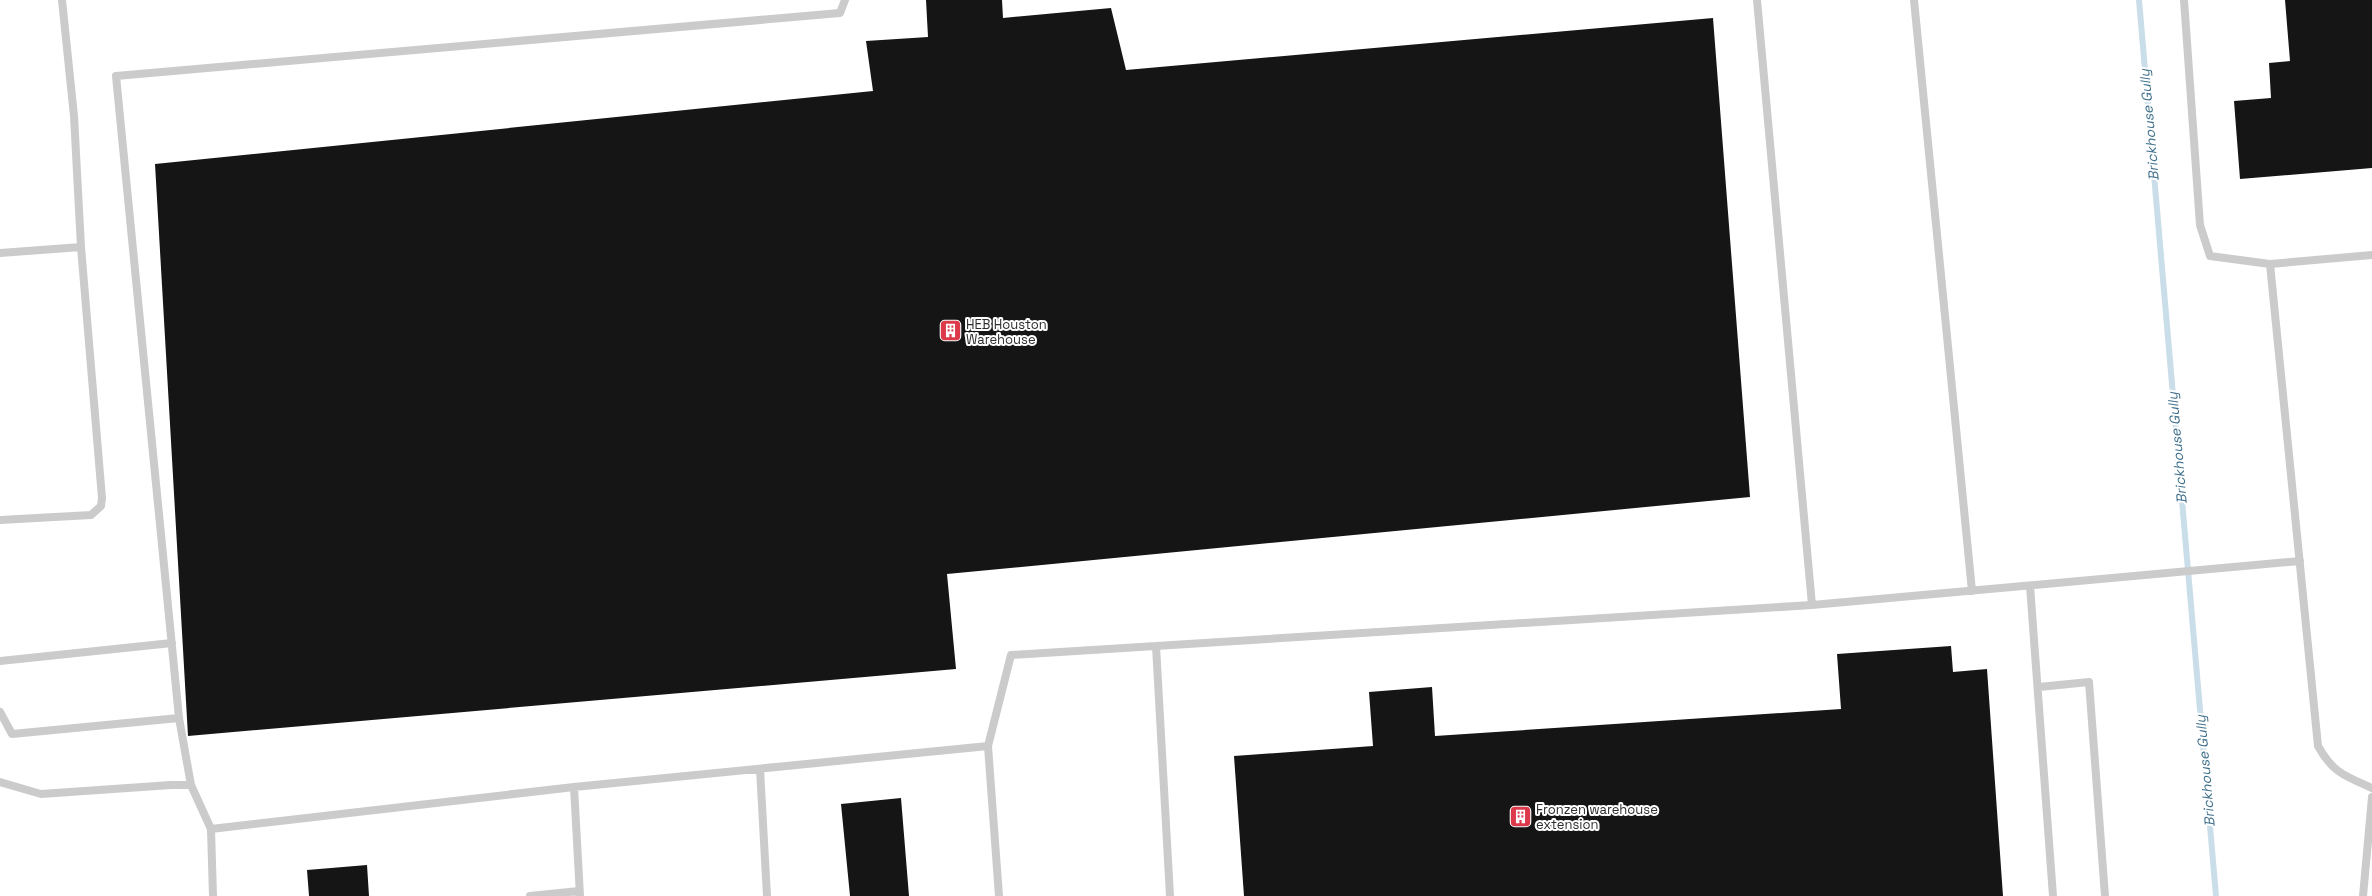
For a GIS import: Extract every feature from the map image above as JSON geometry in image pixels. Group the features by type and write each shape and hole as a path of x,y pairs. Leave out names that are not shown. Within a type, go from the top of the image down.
{"lane":[{"path":"0,520 91,515 101,506 102,498 81,247 74,116 62,0"},
{"path":"213,896 211,829 191,785 179,718 116,76 840,13 845,0"},
{"path":"1758,0 1812,605"},
{"path":"1914,0 1972,591"},
{"path":"2184,0 2200,225 2210,256 2270,264 2372,255"},
{"path":"0,253 81,247"},
{"path":"2270,264 2318,746 2327,763 2342,775 2372,788"},
{"path":"999,896 988,746 1011,655 1812,605 2300,561"},
{"path":"2030,586 2039,687 2053,896"},
{"path":"0,661 172,643"},
{"path":"1156,646 1170,896"},
{"path":"2039,687 2089,682 2105,896"},
{"path":"0,712 12,734 179,718"},
{"path":"211,829 574,787 760,770 988,746"},
{"path":"760,770 767,896"},
{"path":"0,782 41,794 191,785"},
{"path":"530,896 580,894 574,787"},
{"path":"2363,896 2372,797"}],"building":[{"name":"HEB Houston Warehouse","path":"926,0 1002,0 1003,18 1111,8 1126,70 1713,18 1750,497 947,574 956,669 188,736 155,164 873,91 866,41 928,37"},
{"path":"2285,0 2372,0 2372,168 2240,179 2234,101 2271,98 2269,63 2290,61"},
{"path":"1951,646 1953,672 1987,669 2003,896 1244,896 1234,756 1373,746 1369,692 1432,687 1435,736 1841,709 1837,654"},
{"path":"901,798 909,896 850,896 841,804"},
{"path":"367,865 369,896 309,896 307,870"}],"waterway":[{"name":"Brickhouse Gully","path":"2139,0 2216,896"}],"place":[{"name":"HEB Houston Warehouse","path":"951,331"},
{"name":"Fronzen warehouse extension","path":"1521,816"}]}
